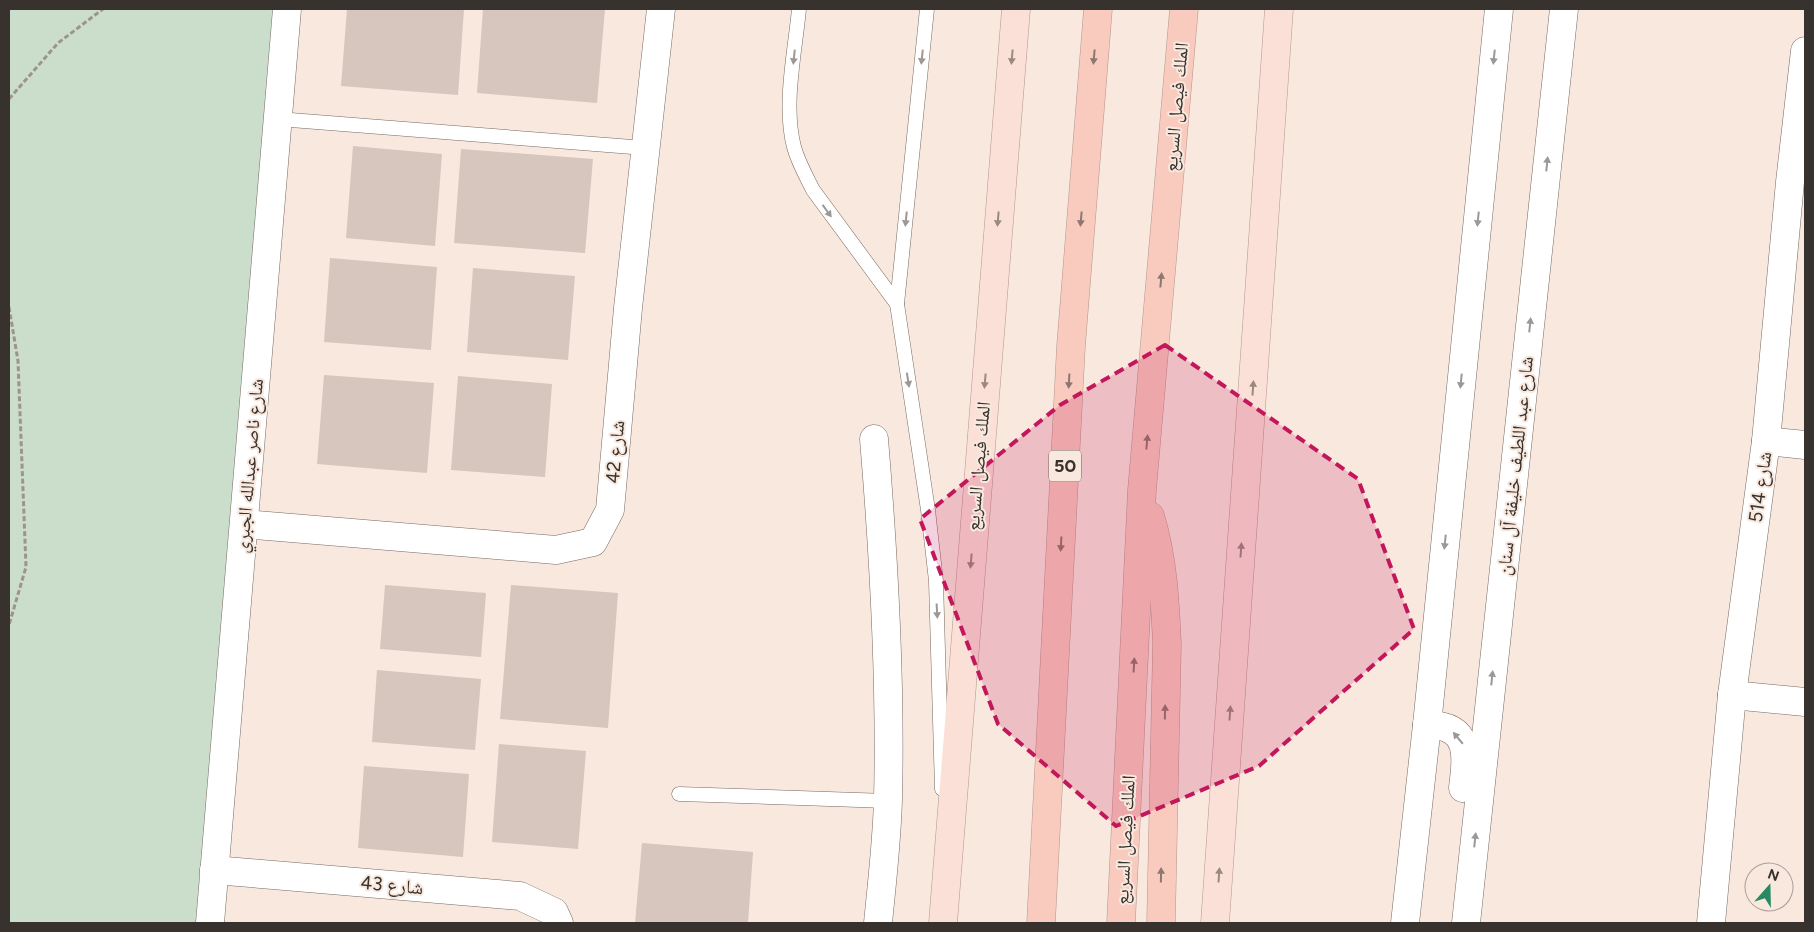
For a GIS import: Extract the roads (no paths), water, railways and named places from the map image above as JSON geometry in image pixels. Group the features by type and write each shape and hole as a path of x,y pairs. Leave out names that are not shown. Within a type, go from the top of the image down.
{"highway":[{"name":"50","path":"1041,923 1071,346 1098,9"},
{"name":"الملك فيصل السريع","path":"1121,923 1142,490 1184,9"},
{"path":"1142,490 1154,528 1161,566 1167,644 1161,923"}],"main road":[{"name":"الملك فيصل السريع","path":"943,923 1016,9"},
{"path":"1215,923 1279,9"}],"street":[{"name":"شارع ناصر عبدالله الجبري","path":"210,923 287,9"},
{"name":"شارع 42","path":"244,524 556,550 593,542 610,510 628,308 661,9"},
{"path":"1404,923 1427,725 1499,9"},
{"name":"شارع عبد اللطيف خليفة آل سنان","path":"1466,923 1564,9"},
{"name":"شارع 514","path":"1711,923 1732,695 1798,183 1805,50"},
{"path":"874,439 886,620 888,710 888,801 878,923"},
{"path":"1766,441 1805,445"},
{"path":"1732,695 1805,702"},
{"path":"1427,725 1448,728 1457,735 1466,750 1455,857 1455,883 1460,923"},
{"name":"شارع 43","path":"214,870 520,896 554,912 559,923"}],"lane":[{"path":"799,9 790,101 790,124 794,147 802,169 813,190 897,304"},
{"path":"927,9 897,304 928,510 936,581 941,767 948,846"},
{"path":"278,119 645,148"},
{"path":"679,794 888,801"}]}
